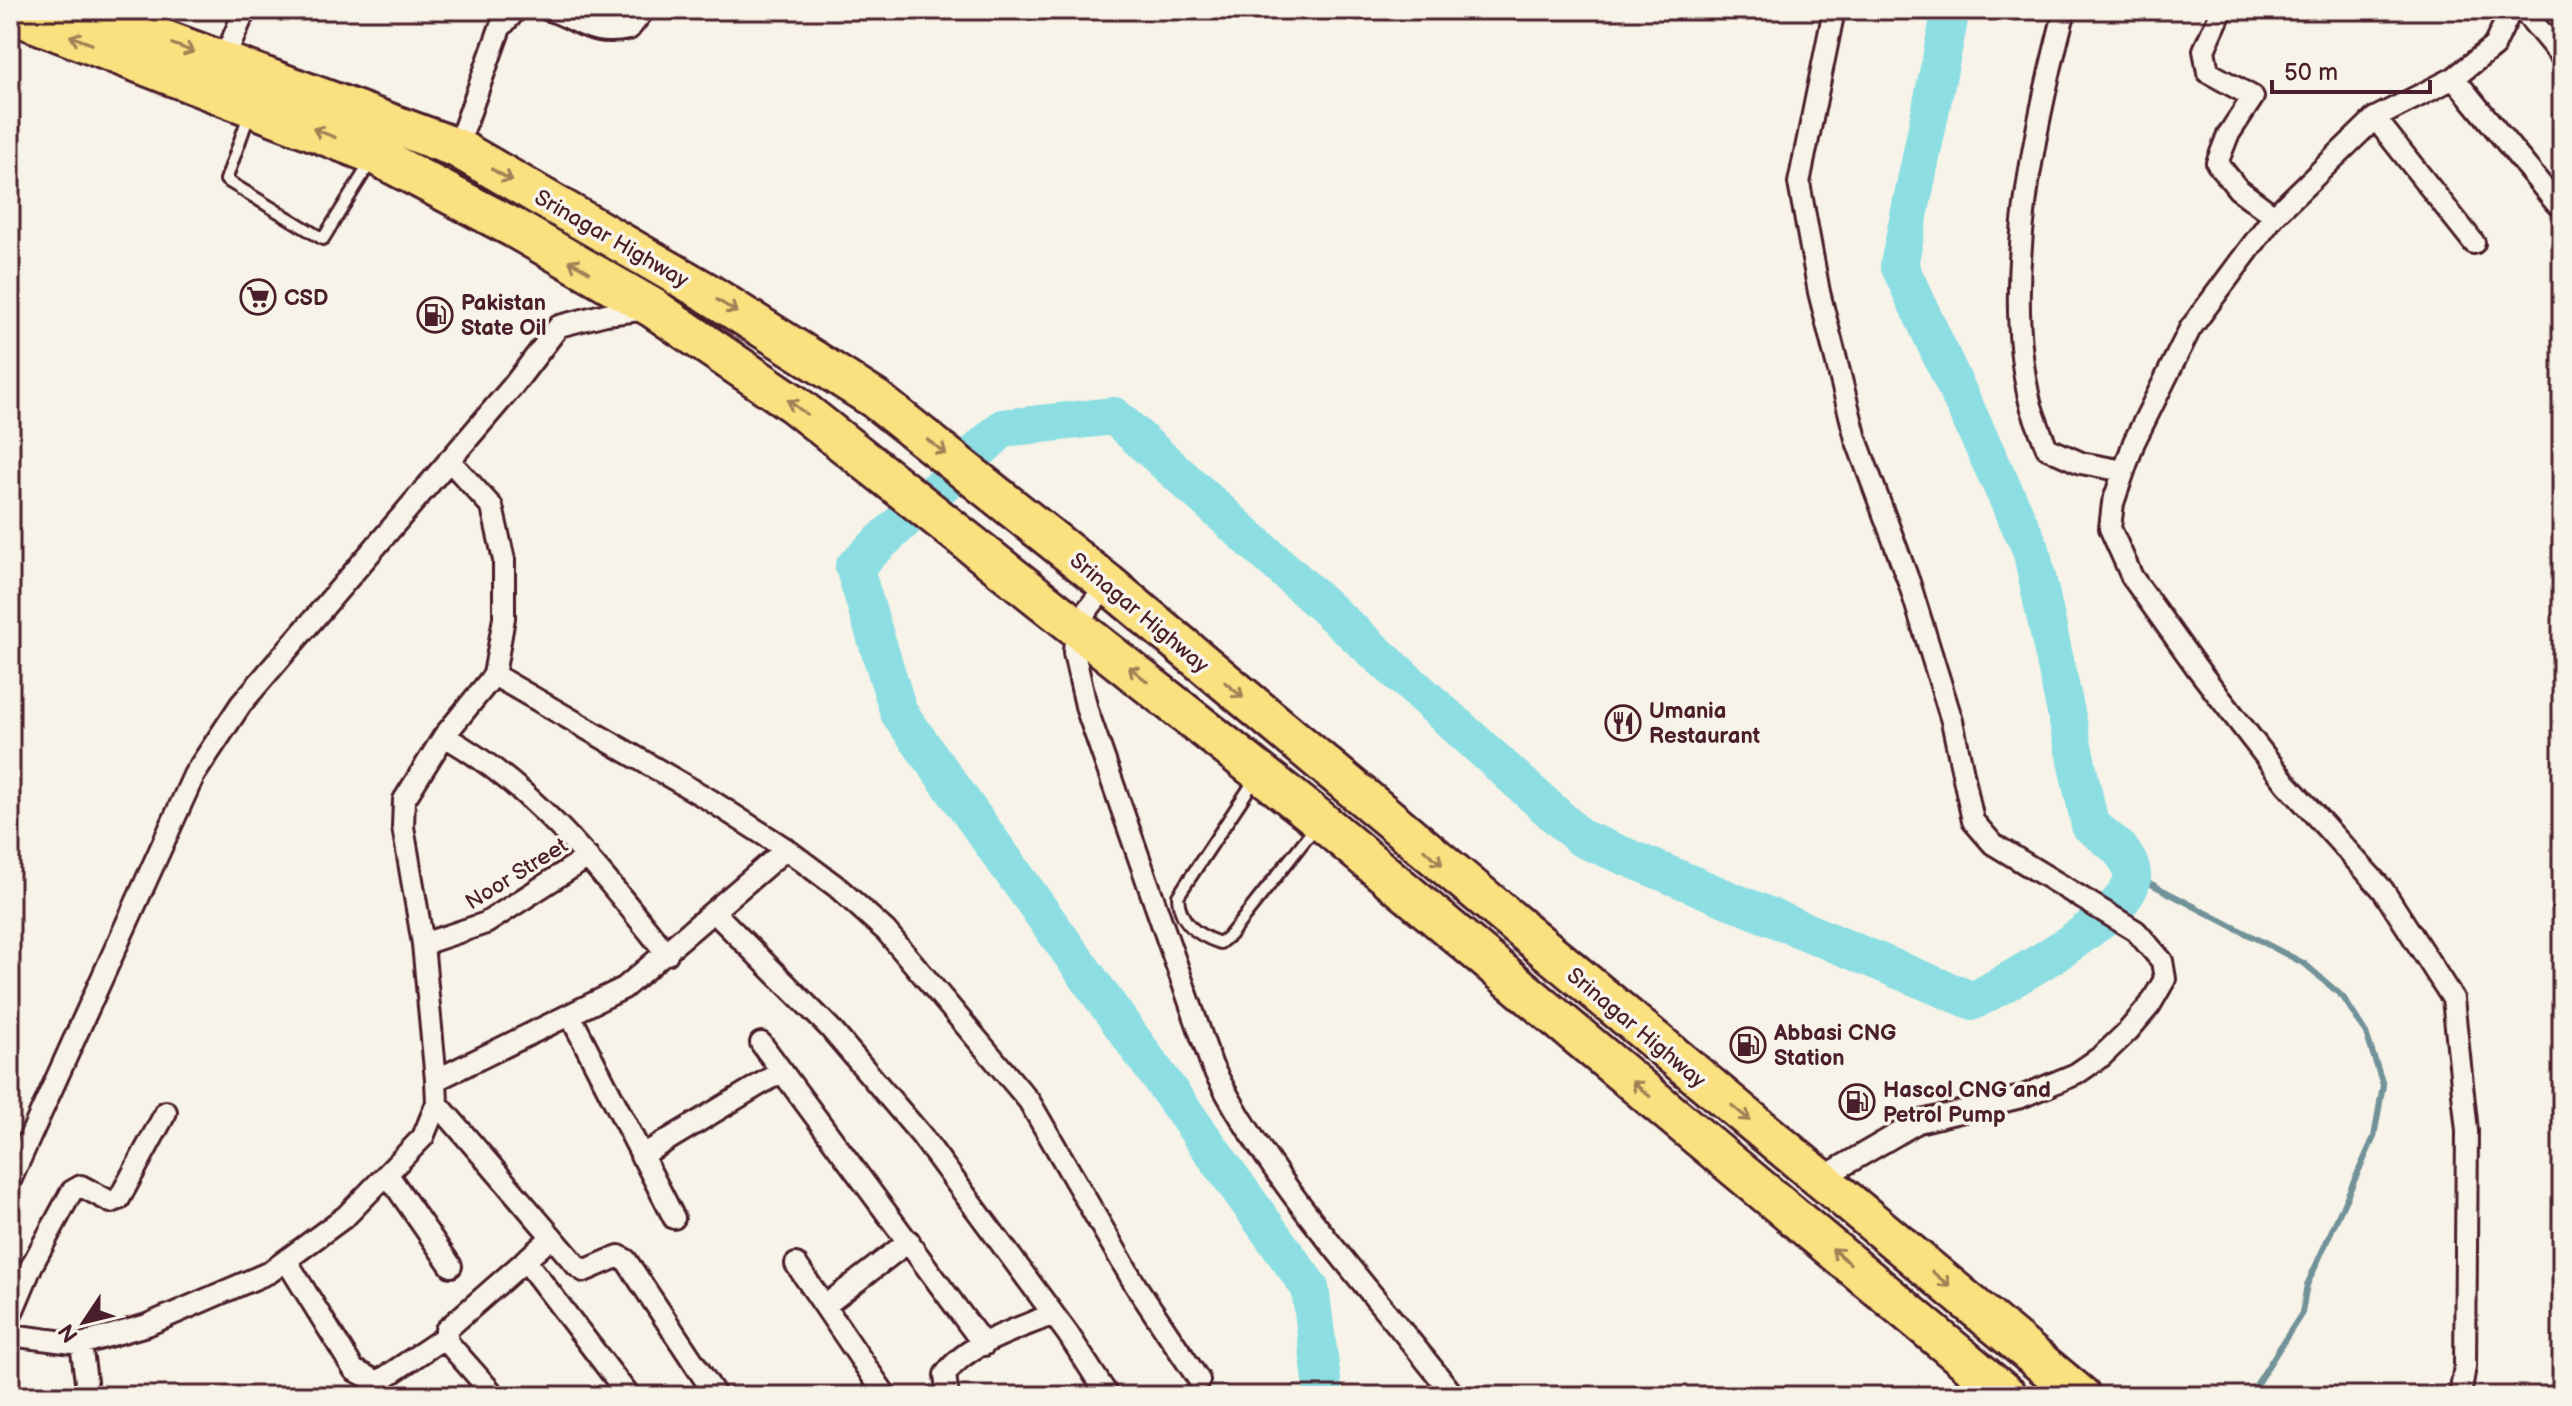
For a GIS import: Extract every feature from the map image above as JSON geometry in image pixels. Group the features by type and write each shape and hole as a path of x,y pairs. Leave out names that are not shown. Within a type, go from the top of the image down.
{"highway":[{"name":"Srinagar Highway","path":"84,10 457,148 706,292 875,399 1108,584 2081,1396"},
{"name":"Srinagar Highway","path":"10,13 375,155 514,228 653,308 794,404 1320,820 2008,1396"}],"street":[{"path":"223,62 245,10"},
{"path":"457,148 500,28 516,10"},
{"path":"549,10 592,31 610,33 629,29 644,10"},
{"path":"1820,1179 1918,1122 2021,1097 2076,1074 2102,1056 2150,1005 2165,979 2162,961 2136,931 1993,844 1973,821 1952,721 1922,623 1856,439 1819,292 1799,183 1834,10"},
{"path":"2065,10 2026,182 2019,303 2030,401 2047,448 2081,463 2124,471"},
{"path":"2222,10 2204,50 2208,72 2253,97 2228,135 2217,163 2238,189 2274,216"},
{"path":"2460,1396 2465,1366 2467,1131 2453,999 2383,890 2286,783 2132,577 2110,528 2113,503 2134,442 2190,329 2274,216 2375,118 2454,78 2494,46 2511,10"},
{"path":"2523,10 2562,57"},
{"path":"2454,78 2556,203"},
{"path":"2375,118 2474,243"},
{"path":"10,1181 194,775 241,704 559,326 606,314 653,308"},
{"path":"10,1335 81,1344 147,1325 270,1272 346,1216 423,1137 437,1103 436,1080 423,944 403,827 404,800 444,736 494,675 504,618 504,560 492,507 449,460"},
{"path":"1108,584 1076,624 1074,653 1087,710 1212,1066 1239,1120 1268,1162 1450,1394"},
{"path":"494,675 710,800 786,849 837,887 886,931 1029,1101 1136,1286 1199,1380"},
{"path":"444,736 484,759 546,812 588,857 667,954"},
{"path":"436,1080 624,988 786,849"},
{"name":"Noor Street","path":"423,944 486,923 588,857"},
{"path":"715,913 829,1027 921,1135 1053,1314 1108,1396"},
{"path":"570,1015 674,1218"},
{"path":"761,1043 984,1345"},
{"path":"641,1156 782,1071"},
{"path":"437,1103 584,1271 619,1256 626,1260 716,1396"},
{"path":"10,1317 32,1265 72,1191 81,1186 111,1202 119,1199 166,1112"},
{"path":"388,1175 451,1266"},
{"path":"286,1260 354,1370 383,1389 445,1337 446,1330 552,1237"},
{"path":"826,1305 909,1241"},
{"path":"525,1260 629,1396"},
{"path":"796,1264 886,1396"},
{"path":"948,1395 945,1375 950,1367 984,1345 1053,1314"},
{"path":"445,1337 495,1396"},
{"path":"81,1344 88,1396"}],"lane":[{"path":"253,105 226,180 323,239 375,155"},
{"path":"1260,772 1178,896 1179,913 1184,921 1205,938 1220,943 1230,935 1320,820"}],"waterway":[{"path":"1324,1396 1310,1288 899,713 854,567 1003,428 1114,416 1581,838 1973,1001 2039,963 2092,927 2114,908 2128,890 2132,874 2122,852 2090,825 2031,549 1899,265 1951,10"},
{"path":"2132,874 2305,964 2343,997 2366,1033 2383,1085 2374,1137 2307,1285 2302,1313 2249,1396"}],"place":[{"name":"CSD","path":"258,297"},
{"name":"Pakistan State Oil","path":"435,315"},
{"name":"Umania Restaurant","path":"1623,723"},
{"name":"Abbasi CNG Station","path":"1748,1045"},
{"name":"Hascol CNG and Petrol Pump","path":"1857,1102"}]}
